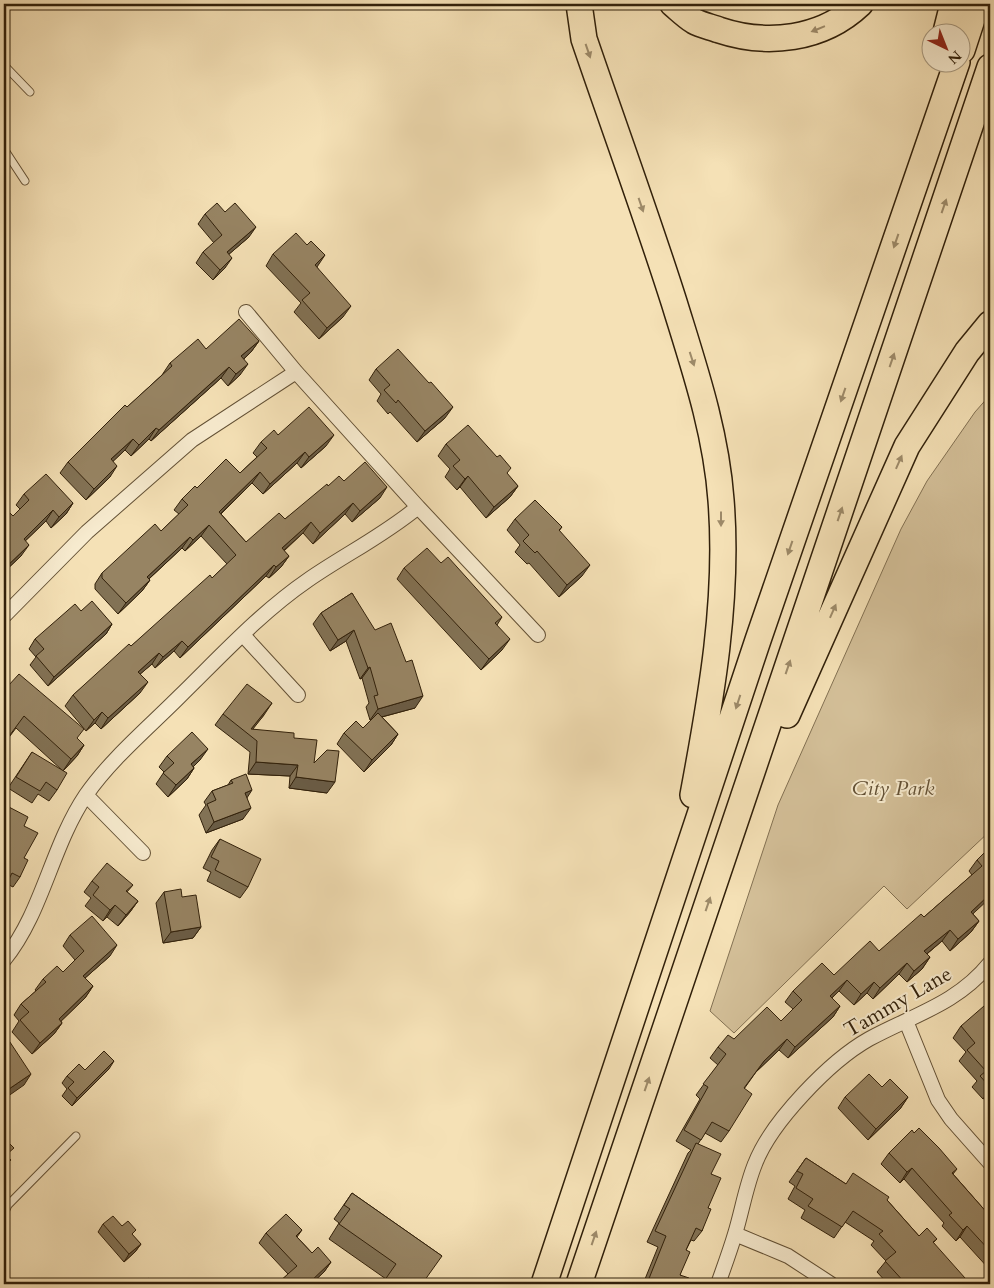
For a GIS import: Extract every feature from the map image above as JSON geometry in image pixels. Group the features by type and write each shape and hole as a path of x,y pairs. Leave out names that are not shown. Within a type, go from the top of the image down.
{"highway":[{"path":"579,4 584,39 698,378 711,430 721,500 722,590 708,717 677,888"},
{"path":"673,4 695,22 733,34 770,38 799,37 830,24 860,4"},
{"path":"948,22 953,4"},
{"path":"971,22 977,4"},
{"path":"578,1284 990,67"},
{"path":"904,216 937,72"},
{"path":"544,1284 758,640 954,72"},
{"path":"750,780 790,709 907,446 967,352 990,324"}],"street":[{"path":"246,312 296,372 418,507 538,635"},
{"path":"4,616 87,532 192,440 296,372"},
{"path":"4,960 19,939 38,902 61,843 86,795 117,759 276,604 308,580 394,527 418,507"},
{"path":"243,635 298,695"},
{"path":"86,795 143,853"},
{"name":"Tammy Lane","path":"718,1284 735,1234 755,1164 768,1138 785,1115 839,1061 868,1040 938,1007 964,990 990,963"},
{"path":"906,1021 938,1100 951,1119 990,1163"},
{"path":"735,1234 788,1256 831,1284"}],"lane":[{"path":"4,64 30,92"},
{"path":"4,149 25,181"},
{"path":"4,1214 8,1205 76,1136"}],"green space":[{"name":"City Park","path":"990,395 990,831 907,909 884,886 734,1033 710,1011 778,805 901,529 927,481 975,412"}],"building":[{"path":"217,203 225,212 235,203 256,227 227,252 232,258 220,270 203,252 222,235 205,214"},
{"path":"296,233 307,245 311,241 325,255 315,265 351,306 327,328 302,300 310,293 273,254"},
{"path":"239,319 259,341 241,356 248,364 236,374 229,367 159,430 156,428 139,445 133,439 111,459 117,466 94,489 68,462 125,405 127,407 172,366 170,363 198,339 206,349"},
{"path":"398,349 453,407 425,431 398,400 396,403 384,390 390,385 376,369"},
{"path":"309,407 334,435 309,457 305,452 270,484 260,472 219,512 246,542 279,513 285,519 327,484 328,486 339,476 344,481 365,462 387,487 360,511 353,503 320,533 311,522 282,548 289,556 276,567 274,565 188,647 182,641 163,657 159,653 138,672 148,682 108,718 102,712 94,720 73,695 129,644 131,646 210,575 212,578 236,555 209,525 193,540 190,537 147,577 150,580 126,603 102,578 102,573 155,524 161,531 188,505 182,499 195,486 197,488 226,459 240,473 267,448 261,442 274,430 278,435"},
{"path":"468,425 497,457 500,455 511,468 507,473 518,486 494,507 468,476 465,479 453,466 460,460 446,444"},
{"path":"46,474 73,503 59,517 53,510 24,539 29,545 4,569 4,513 7,510 13,516 29,500 24,494"},
{"path":"535,500 562,527 559,530 590,565 567,585 537,551 535,553 523,541 529,535 515,519"},
{"path":"427,548 441,563 448,557 502,617 495,623 510,639 489,659 404,568"},
{"path":"352,593 375,630 391,623 406,662 412,660 423,696 378,709 374,696 378,695 370,667 368,668 354,630 338,640 321,613"},
{"path":"92,601 112,624 54,677 36,656 44,649 35,639 75,604 81,611"},
{"path":"19,674 84,729 77,738 84,745 71,759 24,716 4,743 4,682 8,686"},
{"path":"247,684 272,703 251,729 294,733 294,738 317,740 314,763 327,750 339,751 335,782 296,777 298,765 256,762 257,741 223,714"},
{"path":"378,713 398,734 372,760 344,733 356,721 363,728"},
{"path":"192,732 208,749 191,764 194,768 176,785 163,773 174,763 167,756"},
{"path":"32,752 67,773 57,790 46,782 40,791 16,777"},
{"path":"246,774 252,790 245,793 251,808 214,822 207,804 216,800 212,791 233,783 231,780"},
{"path":"7,806 28,817 24,826 38,833 24,858 28,860 20,877 12,873 7,883 4,881 4,813"},
{"path":"220,839 261,859 248,887 215,870 219,861 211,857"},
{"path":"990,847 990,894 971,912 979,921 958,939 950,930 924,951 930,957 914,971 907,963 880,988 874,982 861,994 847,980 830,996 840,1006 795,1047 787,1039 764,1061 744,1088 752,1094 729,1131 712,1122 701,1140 684,1130 708,1087 703,1084 726,1054 718,1047 728,1035 734,1039 767,1007 781,1021 802,1000 793,991 822,963 834,975 870,941 879,951 921,914 924,917 982,866 977,860"},
{"path":"107,863 133,885 126,891 138,901 126,915 115,905 110,910 93,895 99,887 92,881"},
{"path":"181,889 182,897 196,895 201,927 171,932 164,892"},
{"path":"92,916 117,945 83,976 93,986 59,1019 62,1023 40,1043 20,1020 29,1012 21,1004 46,982 43,979 57,966 63,972 84,951 70,935"},
{"path":"984,1006 990,1013 990,1087 980,1076 986,1071 967,1050 975,1043 961,1026"},
{"path":"4,1033 31,1074 6,1091 4,1088"},
{"path":"104,1051 114,1061 77,1098 68,1088 74,1082 67,1076 79,1064 85,1070"},
{"path":"869,1074 882,1087 890,1079 908,1097 876,1129 845,1097"},
{"path":"919,1128 957,1169 952,1173 990,1214 990,1251 967,1226 963,1230 949,1215 952,1213 912,1168 907,1172 889,1153 912,1130 914,1133"},
{"path":"4,1138 14,1148 6,1155 11,1160 4,1167"},
{"path":"696,1143 721,1154 711,1174 721,1178 708,1208 711,1209 702,1231 696,1228 686,1250 690,1252 680,1275 689,1278 687,1284 655,1284 648,1281 666,1236 655,1231"},
{"path":"806,1158 846,1184 853,1173 889,1197 887,1200 919,1236 927,1228 937,1239 933,1242 965,1278 958,1284 906,1284 885,1261 896,1252 879,1234 883,1231 853,1211 842,1227 808,1206 813,1199 796,1188 803,1174 797,1171"},
{"path":"352,1193 442,1256 422,1284 382,1284 396,1264 339,1224 350,1209 344,1205"},
{"path":"286,1214 302,1230 296,1236 312,1253 318,1247 331,1262 308,1284 282,1284 280,1281 297,1266 266,1233"},
{"path":"113,1216 122,1226 128,1221 136,1230 132,1234 141,1244 129,1254 103,1224"},
{"path":"149,1278 154,1284 142,1284"},
{"path":"782,1281 792,1284 781,1284"}]}
